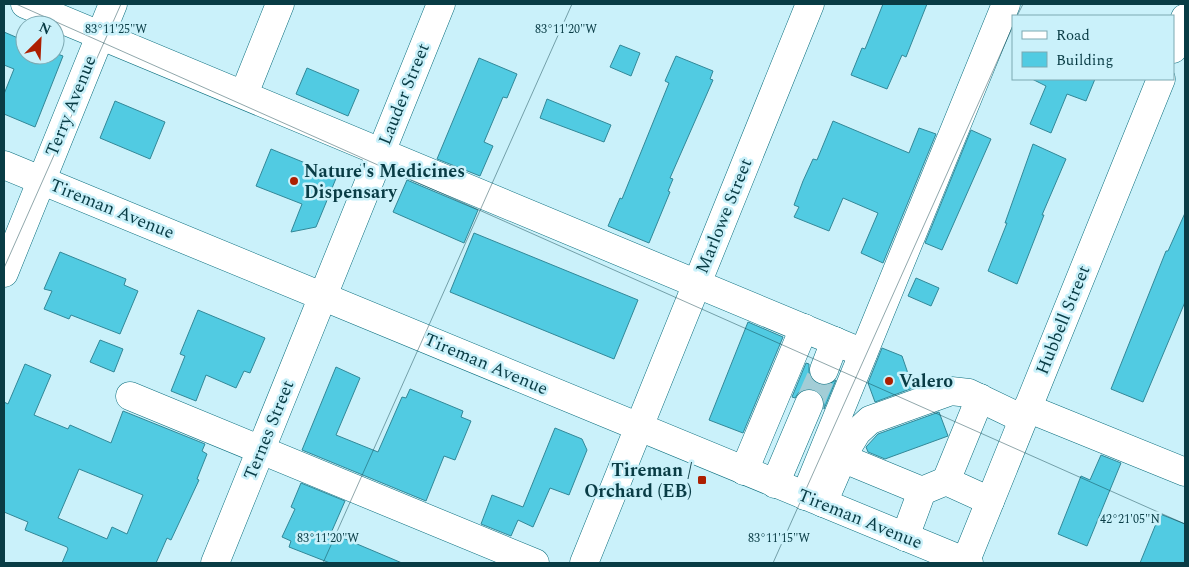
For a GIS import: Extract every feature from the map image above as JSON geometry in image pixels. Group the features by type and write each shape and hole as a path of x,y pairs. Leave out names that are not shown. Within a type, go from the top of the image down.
{"street":[{"path":"25,4 864,353"},
{"name":"Terry Avenue","path":"4,273 113,4"},
{"path":"244,94 280,4"},
{"name":"Lauder Street","path":"322,296 441,4"},
{"name":"Marlowe Street","path":"584,563 810,4"},
{"path":"814,500 864,353 1006,4"},
{"path":"1174,46 1185,18"},
{"name":"Hubbell Street","path":"966,563 1161,80"},
{"name":"Tireman Avenue","path":"4,165 966,563"},
{"name":"Ternes Street","path":"214,563 322,296"},
{"path":"744,471 804,328"},
{"path":"824,370 835,341"},
{"path":"814,500 857,432 870,420 951,391 969,393 1185,472"},
{"path":"130,396 535,563"},
{"path":"905,537 980,398"},
{"path":"775,484 809,404"},
{"path":"842,458 934,486 990,500"}],"building":[{"path":"883,4 927,4 906,57 902,55 887,89 851,75 862,48 865,49"},
{"path":"4,32 15,37 15,65 59,65 35,127 4,114 4,94 14,69 4,65"},
{"path":"620,45 640,53 631,76 610,67"},
{"path":"676,56 713,71 710,79 713,80 670,178 673,179 668,191 670,192 649,243 608,226 620,198 622,199 669,83 665,81"},
{"path":"479,58 517,74 507,98 503,97 484,142 493,146 480,176 437,159"},
{"path":"307,68 359,90 348,116 296,94"},
{"path":"1034,80 1095,80 1086,101 1067,94 1051,133 1030,124 1046,86"},
{"path":"547,99 611,125 604,142 540,118"},
{"path":"115,101 165,122 150,159 100,138"},
{"path":"833,121 909,153 919,128 936,134 883,263 861,253 878,213 843,198 829,231 794,217 799,207 794,205 803,181 813,159 817,160"},
{"path":"971,130 991,139 942,250 925,243"},
{"path":"1033,144 1066,159 1042,215 1044,215 1017,284 988,271 1007,223 1005,223"},
{"path":"271,149 337,176 316,227 291,232 302,204 256,186"},
{"path":"407,180 478,210 464,243 393,212"},
{"path":"1185,213 1185,302 1143,402 1111,389 1166,251 1168,251"},
{"path":"474,233 638,300 614,359 450,292"},
{"path":"60,252 126,279 124,285 138,291 120,334 71,315 69,319 44,309 52,291 44,289"},
{"path":"916,278 939,288 931,306 908,296"},
{"path":"198,310 265,338 250,373 244,371 236,388 206,375 196,401 171,391 185,356 180,354"},
{"path":"748,322 783,337 743,433 709,420"},
{"path":"100,340 123,349 114,372 90,362"},
{"path":"882,348 902,356 913,388 875,402 868,383"},
{"path":"806,363 809,364 809,372 812,379 818,384 827,385 836,380 824,409 822,395 815,389 807,389 799,392 795,398 792,397"},
{"path":"25,364 51,375 34,415 68,429 70,425 111,443 123,411 205,444 202,451 207,454 197,479 199,480 171,540 167,538 156,563 62,563 68,549 67,547 25,530 28,522 4,512 4,402 8,404","holes":["79,469 143,495 127,534 112,527 107,539 58,518"]},
{"path":"336,367 360,378 336,435 378,452 402,397 406,398 410,389 463,411 461,417 471,421 455,460 444,456 426,501 302,450"},
{"path":"939,412 948,436 885,459 868,452 866,447 878,434"},
{"path":"555,428 582,439 587,450 569,495 550,488 533,527 518,520 511,536 481,524 492,495 523,507"},
{"path":"1101,455 1121,463 1087,546 1058,534 1081,476 1090,480"},
{"path":"301,483 345,501 331,533 402,563 330,563 289,547 291,541 282,537 295,509 291,507"},
{"path":"1160,514 1185,524 1185,563 1140,563"}],"tunnel":[{"path":"809,404 824,370"}],"place":[{"name":"Nature's Medicines Dispensary","path":"294,181"},
{"name":"Valero","path":"889,381"},
{"name":"Tireman / Orchard (EB)","path":"702,480"}]}
